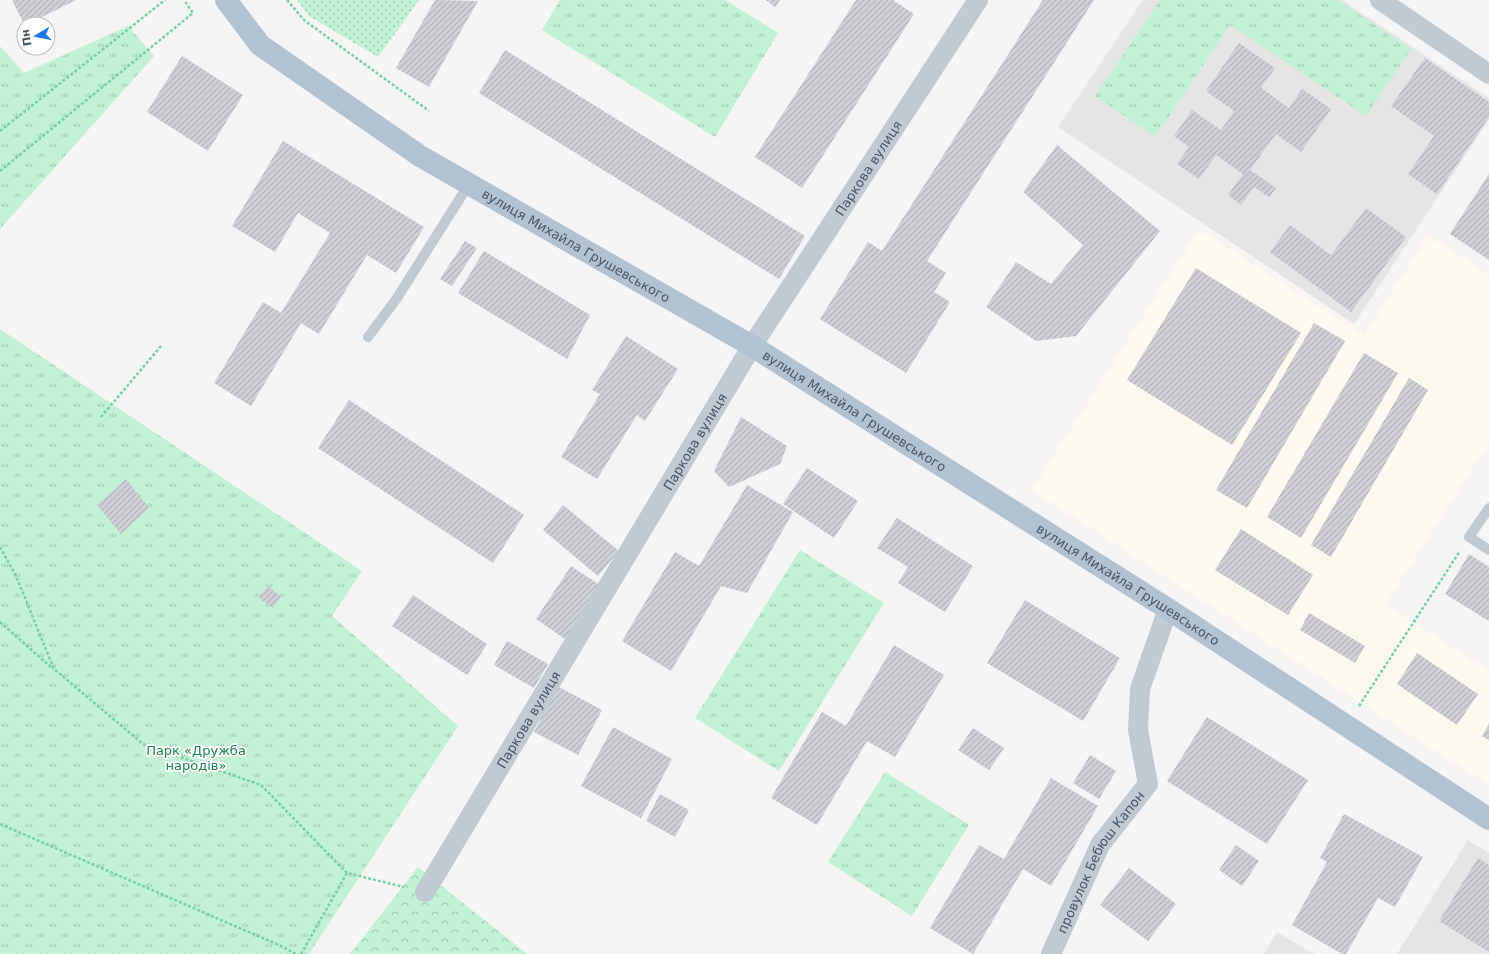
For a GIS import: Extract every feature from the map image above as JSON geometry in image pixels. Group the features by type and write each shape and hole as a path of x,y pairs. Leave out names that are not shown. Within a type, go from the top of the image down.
{"main road":[{"name":"вулиця Михайла Грушевського","path":"226,0 260,45 420,156 752,346 1168,609 1489,819"}],"street":[{"name":"Паркова вулиця","path":"425,892 752,346 978,0"},
{"path":"1380,0 1489,74"},
{"name":"провулок Бебюш Капон","path":"1051,954 1100,845 1148,784 1138,730 1140,689 1168,609"}],"lane":[{"path":"368,337 397,298 469,184"},
{"path":"1489,508 1469,537 1489,550"}],"path":[{"path":"0,131 164,0"},
{"path":"0,171 193,13 184,0"},
{"path":"287,0 304,20 429,111"},
{"path":"101,417 161,346"},
{"path":"1346,726 1469,537"},
{"path":"0,547 16,576 54,669"},
{"path":"0,622 143,744 261,785 347,873 425,892"},
{"path":"0,824 296,954"},
{"path":"301,954 347,873"}],"shaded area":[{"path":"1143,0 1342,0 1489,98 1489,120 1354,324 1058,127"},
{"path":"1199,230 1364,336 1428,236 1489,275 1489,442 1385,604 1489,671 1489,785 1032,490"},
{"path":"1468,840 1489,853 1489,954 1397,954"},
{"path":"1277,932 1314,954 1264,954"}],"green space":[{"path":"297,0 419,0 378,57 309,16"},
{"path":"560,0 725,0 778,33 715,137 542,30"},
{"path":"1160,0 1338,0 1411,49 1366,116 1230,25 1155,137 1095,96"},
{"path":"128,26 154,56 0,229 0,46 24,73"},
{"name":"Парк «Дружба народів»","path":"0,329 362,571 332,616 458,726 309,954 0,954"},
{"path":"800,550 884,603 779,771 695,718"},
{"path":"885,772 969,825 912,916 828,862"},
{"path":"418,867 527,954 350,954"}],"building":[{"path":"12,0 76,0 44,16 20,16"},
{"path":"435,0 478,1 429,87 396,68"},
{"path":"766,0 780,0 775,7"},
{"path":"856,0 893,0 914,14 802,188 755,157"},
{"path":"1043,0 1094,0 927,261 946,273 934,292 950,302 906,373 820,319 868,242 882,251"},
{"path":"1239,43 1275,68 1261,88 1289,108 1302,89 1331,109 1301,152 1276,134 1250,170 1276,188 1269,197 1254,187 1241,205 1228,195 1243,174 1216,155 1199,179 1177,164 1189,147 1174,136 1192,110 1221,130 1234,111 1206,91"},
{"path":"505,50 805,236 779,279 479,93"},
{"path":"182,56 243,95 208,151 147,112"},
{"path":"1425,58 1489,102 1489,117 1437,194 1408,174 1434,136 1391,106"},
{"path":"283,141 424,227 396,273 367,255 319,334 301,323 251,406 214,383 263,302 281,313 330,233 298,213 275,252 232,226"},
{"path":"1057,145 1160,231 1076,336 1036,341 986,307 1016,262 1051,284 1083,245 1023,192"},
{"path":"1489,174 1489,260 1450,234"},
{"path":"1366,208 1406,237 1351,312 1270,252 1290,225 1331,255"},
{"path":"465,241 477,248 452,286 440,279"},
{"path":"484,251 590,315 567,359 458,293"},
{"path":"1196,268 1301,333 1232,445 1127,380"},
{"path":"1314,323 1345,341 1247,508 1216,490"},
{"path":"626,336 678,369 645,421 637,415 597,479 561,457 600,394 592,390"},
{"path":"1364,353 1398,373 1301,538 1267,517"},
{"path":"1409,378 1428,390 1331,557 1311,545"},
{"path":"349,400 524,515 493,563 318,448"},
{"path":"741,417 787,446 780,464 729,487 714,471"},
{"path":"807,468 858,501 834,538 783,504"},
{"path":"126,479 149,508 121,534 97,505"},
{"path":"747,485 793,512 747,593 721,586 671,671 622,641 675,552 699,566"},
{"path":"563,505 619,551 598,576 543,530"},
{"path":"897,518 973,566 945,612 898,583 908,567 877,548"},
{"path":"1241,529 1313,575 1288,615 1215,570"},
{"path":"1469,554 1489,567 1489,621 1445,594"},
{"path":"571,566 601,586 565,639 536,619"},
{"path":"268,586 281,597 273,608 258,597"},
{"path":"413,595 487,644 467,675 392,626"},
{"path":"1025,600 1120,658 1083,721 987,663"},
{"path":"1309,613 1365,646 1355,663 1300,630"},
{"path":"507,641 548,664 534,688 494,665"},
{"path":"894,645 944,675 895,757 867,741 817,825 771,798 822,712 846,726"},
{"path":"1417,653 1478,694 1457,725 1397,684"},
{"path":"557,686 602,710 578,755 534,732"},
{"path":"1207,717 1308,780 1267,844 1167,781"},
{"path":"1489,724 1489,740 1482,736"},
{"path":"613,727 672,759 641,818 581,786"},
{"path":"973,728 1004,748 989,770 958,750"},
{"path":"1090,755 1116,771 1099,799 1073,783"},
{"path":"1051,778 1098,806 1051,886 1023,869 973,954 930,928 979,845 1004,859"},
{"path":"660,794 689,810 675,837 646,821"},
{"path":"1344,814 1423,857 1395,907 1378,898 1346,954 1342,954 1292,925 1327,862 1320,858"},
{"path":"1236,845 1259,861 1242,886 1219,870"},
{"path":"1478,858 1489,865 1489,952 1439,921"},
{"path":"1129,868 1176,904 1148,941 1100,905"}]}
